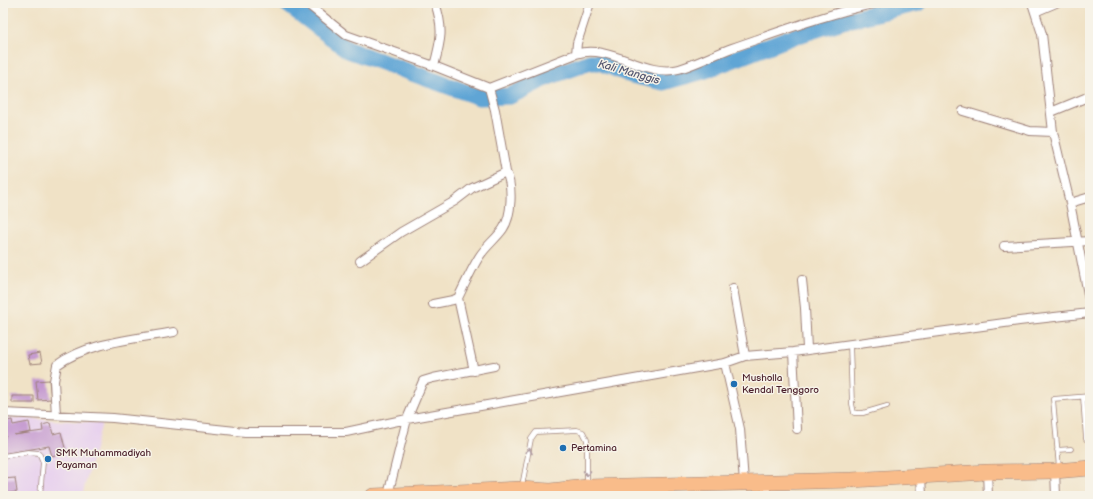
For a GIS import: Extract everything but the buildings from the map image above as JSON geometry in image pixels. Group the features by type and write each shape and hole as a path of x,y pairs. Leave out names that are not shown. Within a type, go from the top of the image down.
{"highway":[{"path":"380,495 521,489 550,493 587,487 650,491 744,482 766,489 852,480 987,472 1057,471 1090,468"}],"street":[{"path":"306,3 346,34 434,66 490,90 584,52 608,54 656,70 666,71 679,69 732,48 800,25 877,3"},
{"path":"434,66 442,32 440,18 435,3"},
{"path":"576,54 577,42 590,3"},
{"path":"1032,3 1042,34 1054,132 1090,304"},
{"path":"1035,12 1056,3"},
{"path":"474,371 458,298 479,257 504,228 507,220 511,187 506,172 490,90"},
{"path":"1051,112 1090,96"},
{"path":"963,111 1030,131 1054,132"},
{"path":"360,261 401,232 455,201 472,188 506,172"},
{"path":"1070,203 1090,197"},
{"path":"1004,246 1090,241"},
{"path":"802,280 807,350"},
{"path":"733,288 745,356"},
{"path":"433,304 458,298"},
{"path":"3,413 114,418 245,432 346,432 407,419 725,363 745,356 793,352 850,343 1090,313"},
{"path":"56,415 54,381 57,365 67,358 93,347 174,332"},
{"path":"793,352 797,429"},
{"path":"725,363 740,429 744,482"},
{"path":"380,495 407,419 423,381 494,366"},
{"path":"1056,496 1057,471"},
{"path":"987,472 988,496"},
{"path":"921,476 922,496"}],"lane":[{"path":"850,343 852,404 854,413 863,413 887,406"},
{"path":"1057,471 1053,399 1090,396"},
{"path":"1083,397 1086,439"},
{"path":"521,489 531,439 536,432 544,431 577,430 583,432 586,440 587,487"},
{"path":"1057,450 1071,450"},
{"path":"3,456 28,452 39,453 43,462 40,496"}],"shaded area":[{"name":"SMK Muhammadiyah Payaman","path":"3,417 102,423 82,496 3,496"}],"waterway":[{"name":"Kali Manggis","path":"286,3 348,50 479,97 510,96 548,77 590,62 599,62 631,75 663,82 703,71 789,38 843,21 919,3"}],"place":[{"name":"Musholla Kendal Tenggoro","path":"734,384"},
{"name":"Pertamina","path":"563,448"},
{"name":"SMK Muhammadiyah Payaman","path":"48,459"}]}
